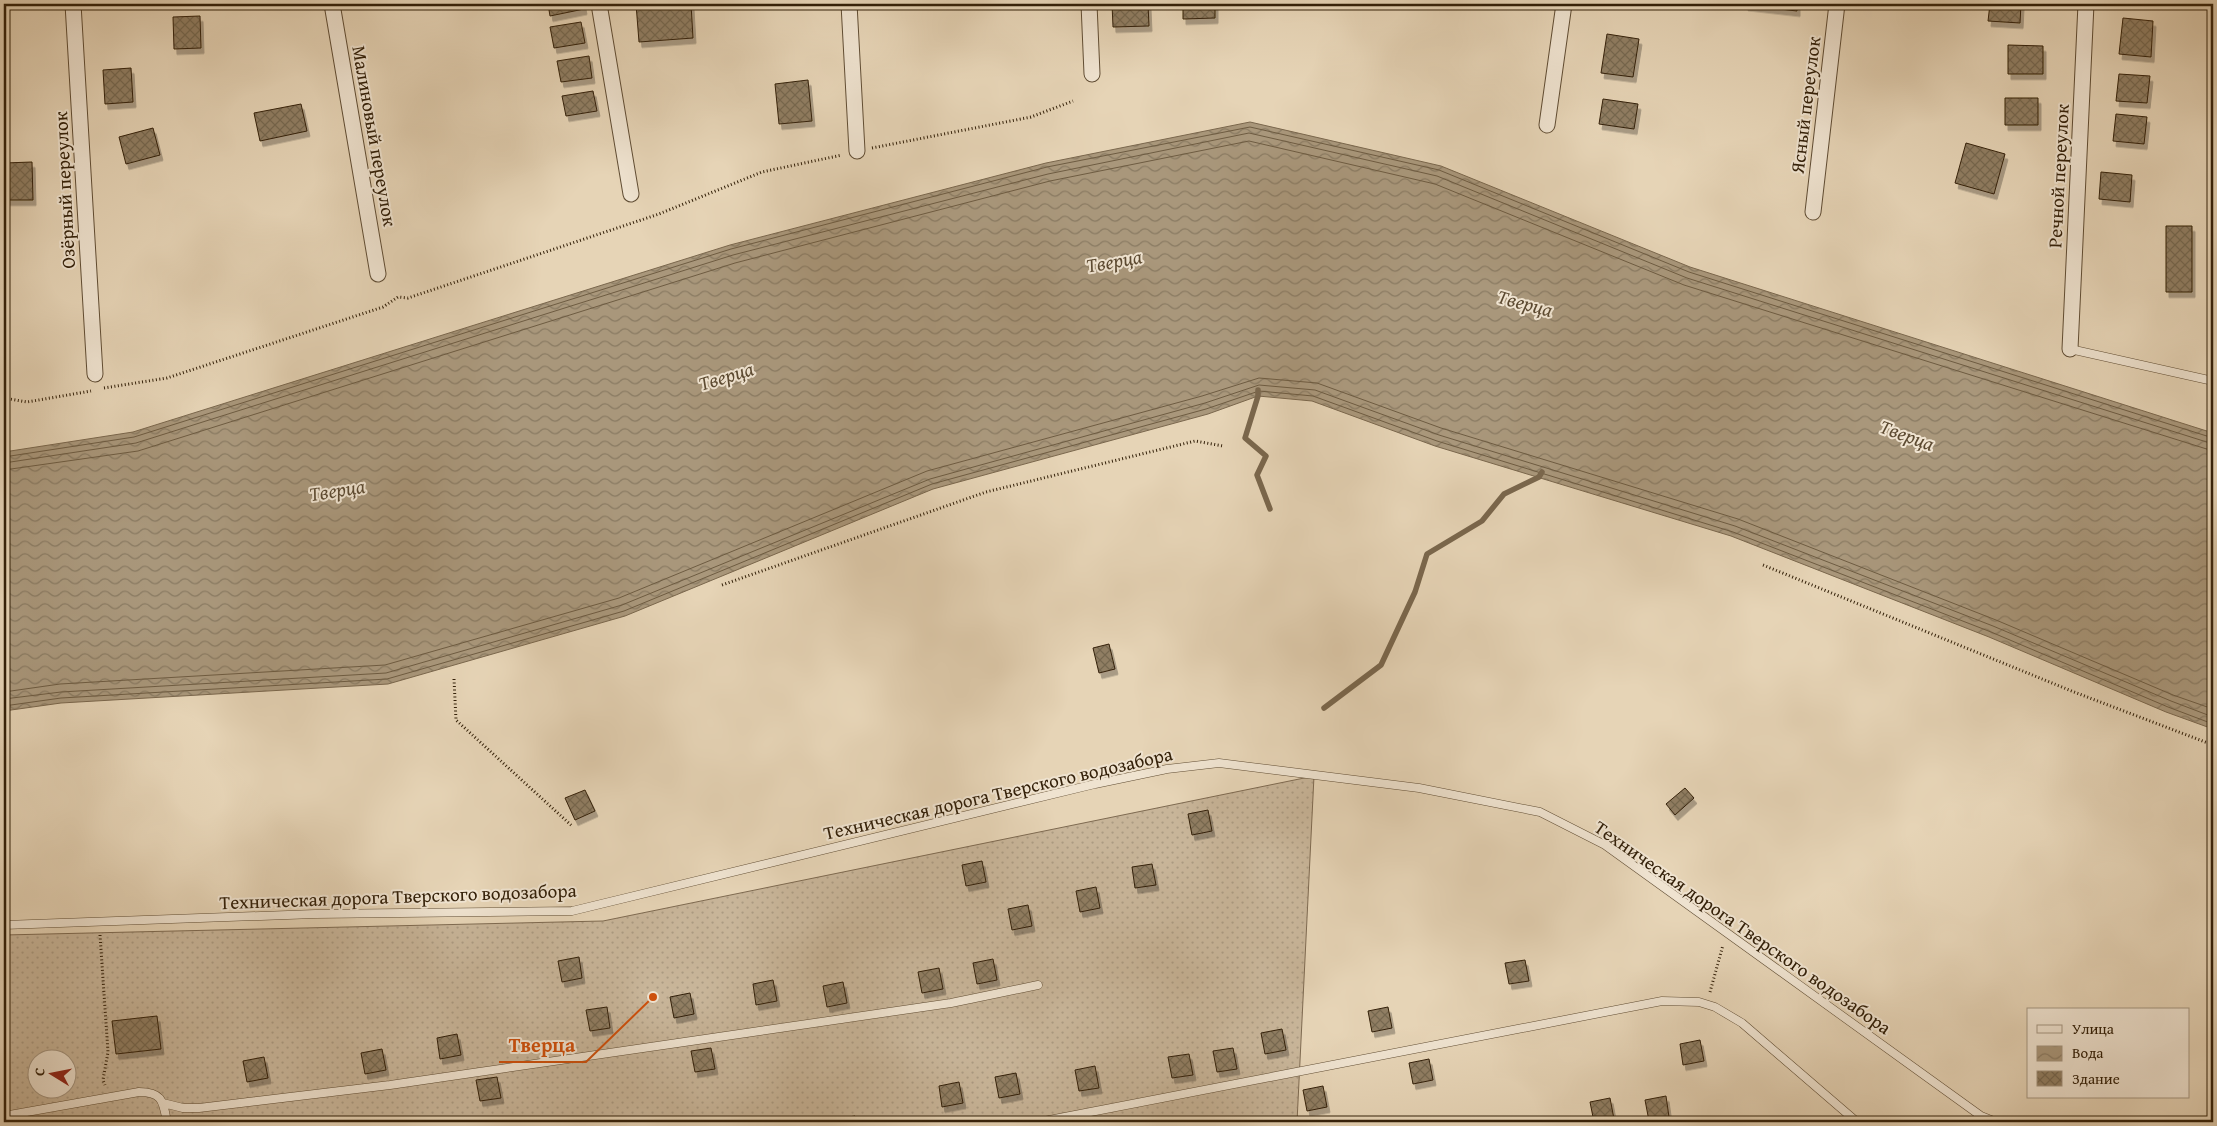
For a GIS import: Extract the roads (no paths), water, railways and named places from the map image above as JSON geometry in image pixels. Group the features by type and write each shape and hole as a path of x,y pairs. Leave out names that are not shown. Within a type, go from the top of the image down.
{"street":[{"name":"Озёрный переулок","path":"73,4 95,374"},
{"name":"Малиновый переулок","path":"332,4 378,274"},
{"path":"599,4 630,194"},
{"path":"849,4 857,151"},
{"path":"1089,4 1092,74"},
{"path":"1547,125 1564,4"},
{"name":"Ясный переулок","path":"1814,212 1837,4"},
{"name":"Речной переулок","path":"2070,350 2086,4"}],"lane":[{"path":"2070,350 2213,381"},
{"name":"Техническая дорога Тверского водозабора","path":"4,925 315,914 572,911 1095,784 1167,769 1219,763 1419,788 1540,812 1605,845 1981,1116 1996,1122"},
{"path":"163,1103 183,1108 199,1108 390,1085 951,1003 1022,990 1038,985"},
{"path":"1039,1122 1662,1001 1686,1000 1715,1007 1742,1024 1857,1122"},
{"path":"4,1116 139,1092 151,1092 159,1096 163,1103 168,1122"}],"water":[{"path":"1250,122 1441,166 1690,267 2213,433 2213,729 2166,712 1989,637 1731,536 1435,446 1312,401 1258,396 1208,414 933,489 625,616 388,684 61,703 4,711 4,452 133,432 730,245 1046,163"}],"waterway":[{"path":"1258,390 1258,396 1245,438 1266,456 1257,475 1270,509"},
{"path":"1324,708 1381,665 1415,592 1427,554 1482,521 1504,494 1539,477 1542,472"}],"place":[{"name":"Тверца","path":"653,997"}]}
